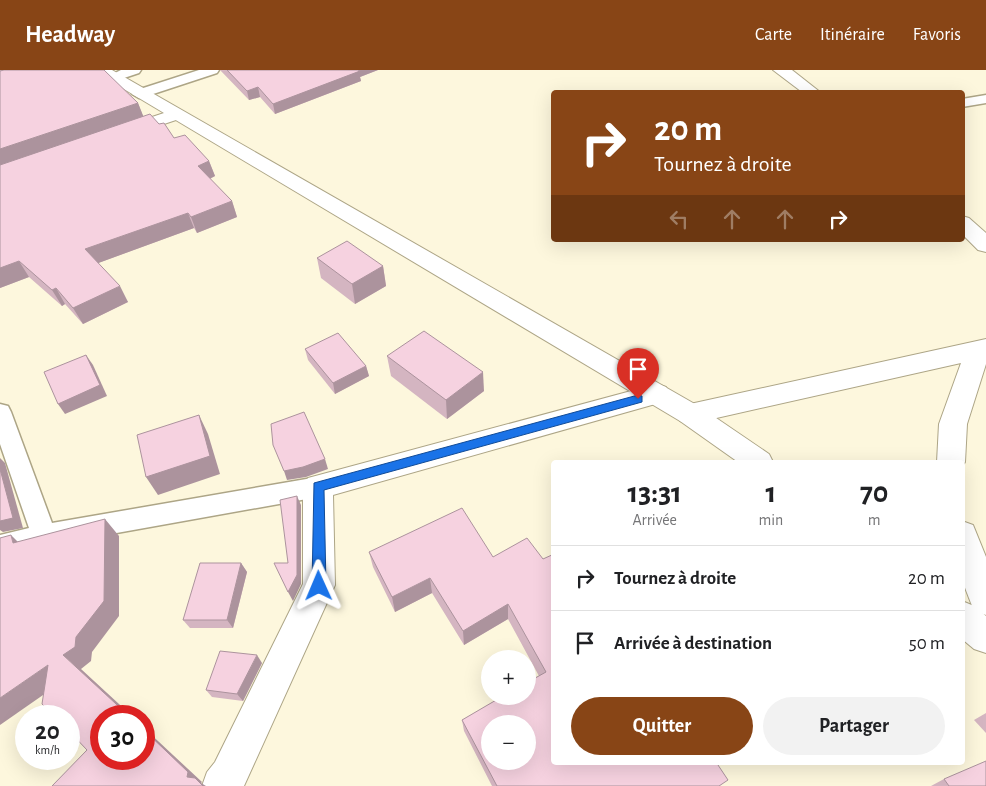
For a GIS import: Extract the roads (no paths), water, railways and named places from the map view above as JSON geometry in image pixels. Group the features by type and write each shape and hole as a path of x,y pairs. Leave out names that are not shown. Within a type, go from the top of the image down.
{"street":[{"path":"781,70 809,90"},
{"path":"106,74 173,115 657,394 690,414 756,460"},
{"path":"109,137 173,115"},
{"path":"965,225 986,245"},
{"path":"690,414 982,349"},
{"path":"951,460 954,424 982,349"},
{"path":"221,786 229,776 319,586 318,487 657,394"},
{"path":"965,542 986,600"},
{"path":"965,620 986,637"}],"lane":[{"path":"106,74 134,70"},
{"path":"139,94 212,70"},
{"path":"965,102 986,99"},
{"path":"0,412 44,535"},
{"path":"0,546 44,535 318,487"}]}
